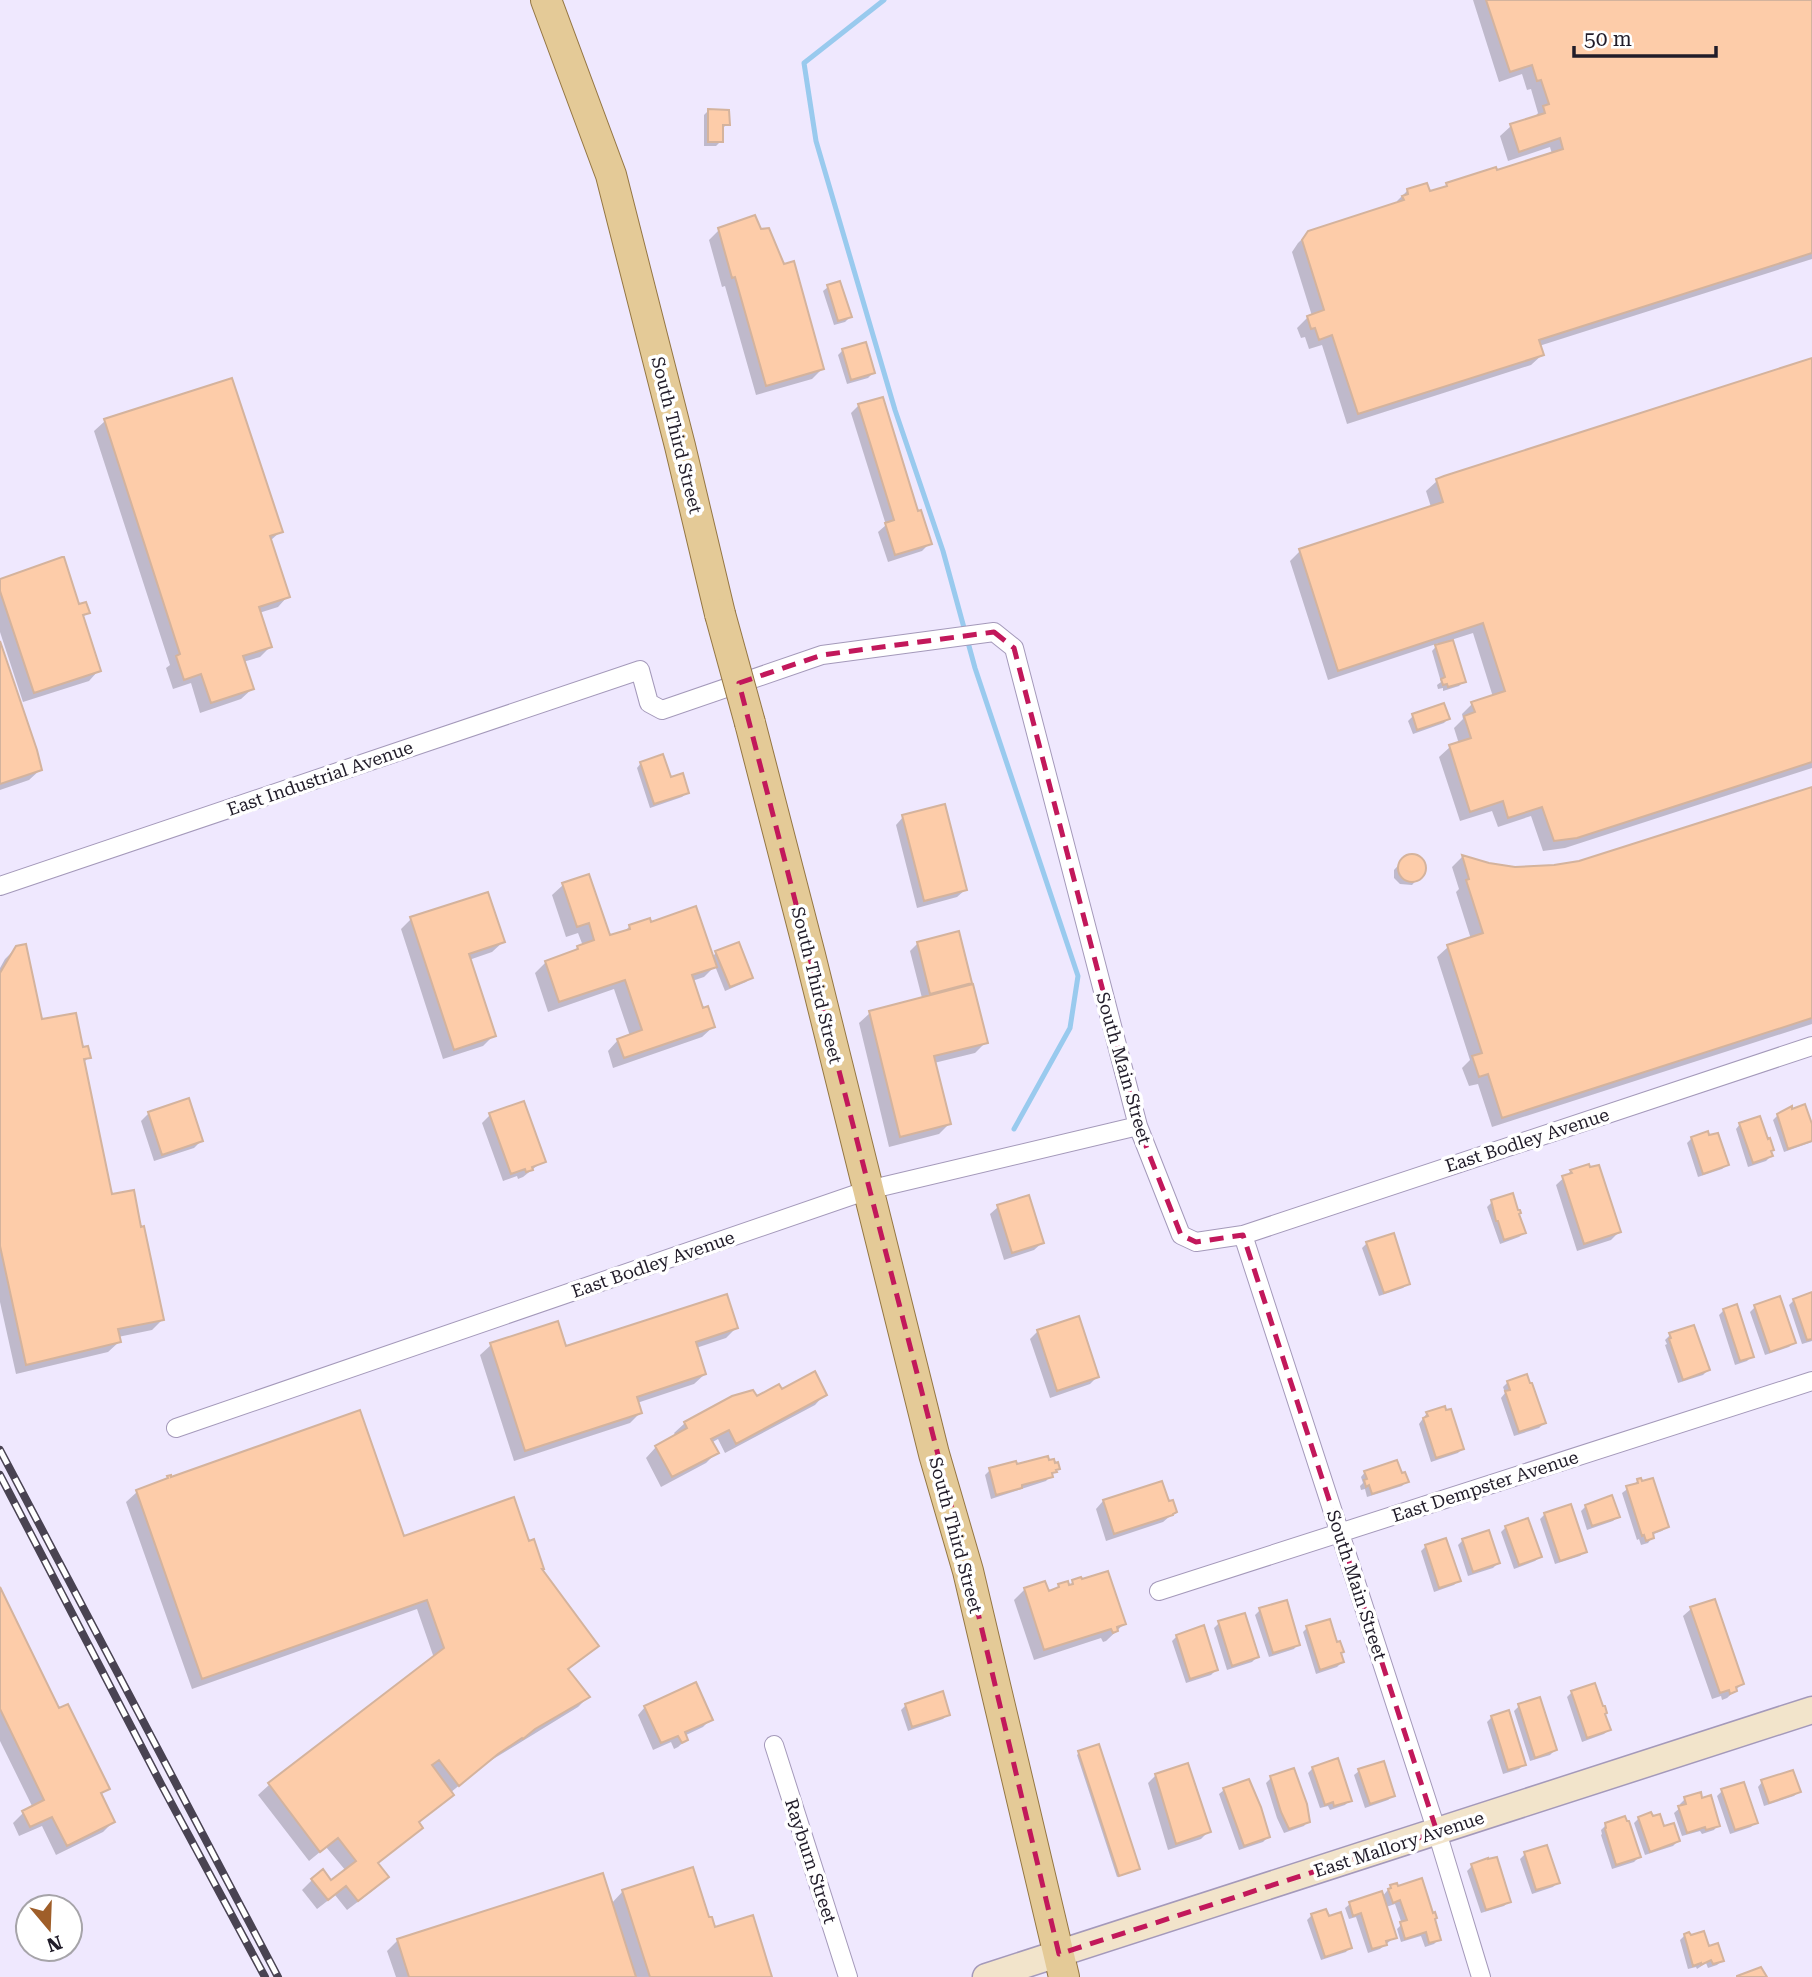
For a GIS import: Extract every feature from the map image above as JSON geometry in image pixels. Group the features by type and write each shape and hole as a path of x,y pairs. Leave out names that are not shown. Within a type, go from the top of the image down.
{"main road":[{"name":"South Third Street","path":"546,0 611,175 934,1454 968,1571 1062,1966"},
{"name":"East Mallory Avenue","path":"986,1977 1062,1966 1437,1832 1812,1710"}],"street":[{"name":"South Main Street","path":"639,670 649,703 662,709 822,655 994,632 1014,648 1138,1126 1181,1235 1196,1242 1243,1235 1437,1832 1481,1977"},
{"name":"East Industrial Avenue","path":"0,886 639,670"},
{"name":"East Bodley Avenue","path":"1243,1235 1812,1046"},
{"name":"East Bodley Avenue","path":"176,1428 868,1190 1138,1126"},
{"name":"East Dempster Avenue","path":"1159,1591 1812,1381"},
{"name":"Rayburn Street","path":"774,1745 848,1977"}],"highlighted area":[{"path":"994,632 1014,648 1138,1126 1181,1235 1196,1242 1243,1235 1437,1832 1059,1954 968,1571 739,683 822,655"}],"building":[{"path":"1486,0 1812,0 1812,253 1539,340 1544,355 1358,414 1332,335 1319,340 1315,328 1311,329 1307,316 1324,310 1302,240 1308,231 1404,200 1402,196 1408,194 1407,189 1427,183 1430,191 1496,167 1497,170 1563,149 1560,138 1519,152 1510,124 1545,113 1543,106 1549,104 1541,80 1537,81 1532,65 1510,72"},
{"path":"708,109 729,110 730,125 723,125 723,142 708,142"},
{"path":"755,215 761,229 769,228 784,264 794,261 824,369 766,386 718,228"},
{"path":"840,281 852,317 838,321 827,285"},
{"path":"866,342 875,373 851,380 842,349"},
{"path":"1812,358 1812,762 1577,838 1554,841 1542,807 1508,818 1503,801 1470,812 1449,745 1471,738 1464,716 1475,712 1471,702 1505,691 1483,623 1338,671 1299,549 1443,502 1436,479 1444,476"},
{"path":"232,378 283,532 270,536 290,597 259,607 272,647 243,656 254,689 211,703 201,674 184,680 176,656 180,654 104,419"},
{"path":"883,397 918,511 921,510 932,544 895,555 885,523 894,520 858,404"},
{"path":"62,557 79,604 86,602 90,613 83,615 101,671 34,693 0,591 0,579"},
{"path":"1453,640 1466,682 1448,687 1447,684 1443,685 1441,679 1445,677 1435,645"},
{"path":"0,641 42,770 0,784"},
{"path":"1444,703 1450,719 1417,730 1412,714"},
{"path":"663,754 671,777 683,773 689,793 654,804 640,762"},
{"path":"1812,787 1812,1018 1502,1118 1488,1074 1479,1077 1472,1056 1482,1053 1447,945 1483,933 1466,880 1469,879 1462,855 1515,867 1579,861"},
{"path":"945,804 967,890 924,901 902,815"},
{"path":"1412,854 1422,858 1426,868 1422,878 1412,882 1402,878 1398,868 1402,858"},
{"path":"589,874 610,935 630,929 629,925 650,918 651,922 696,906 717,967 692,975 703,1008 708,1006 715,1027 624,1058 617,1039 642,1030 625,980 559,1002 545,961 594,940 589,923 577,927 562,883"},
{"path":"488,892 505,942 469,954 496,1036 454,1050 410,917"},
{"path":"959,931 972,983 930,994 917,942"},
{"path":"739,942 753,978 730,987 715,951"},
{"path":"26,944 42,1019 76,1013 83,1047 88,1046 91,1058 84,1059 112,1194 134,1190 164,1320 118,1329 121,1342 26,1365 0,1246 0,973 16,946"},
{"path":"973,984 988,1043 934,1056 951,1124 900,1137 869,1011"},
{"path":"189,1098 203,1141 162,1155 148,1112"},
{"path":"524,1101 546,1162 532,1167 533,1170 526,1172 525,1169 511,1174 489,1113"},
{"path":"1805,1104 1812,1124 1812,1141 1788,1149 1777,1114 1792,1106 1792,1109"},
{"path":"1760,1116 1774,1150 1771,1151 1773,1156 1753,1163 1739,1123"},
{"path":"1708,1131 1709,1135 1718,1133 1729,1165 1703,1174 1691,1137"},
{"path":"1589,1164 1590,1167 1599,1165 1621,1232 1584,1244 1562,1176 1572,1173 1570,1170"},
{"path":"1513,1193 1526,1233 1504,1240 1491,1200"},
{"path":"1029,1195 1044,1243 1012,1253 997,1205"},
{"path":"1394,1233 1410,1284 1384,1293 1366,1242"},
{"path":"1812,1292 1812,1339 1807,1340 1793,1299"},
{"path":"727,1294 738,1328 696,1342 706,1374 637,1397 642,1413 525,1451 490,1343 558,1321 566,1346"},
{"path":"1780,1296 1796,1343 1770,1352 1754,1305"},
{"path":"1737,1304 1754,1357 1740,1361 1723,1309"},
{"path":"1079,1316 1099,1377 1057,1391 1037,1330"},
{"path":"1694,1325 1710,1370 1683,1380 1669,1333"},
{"path":"815,1371 827,1395 736,1444 729,1430 711,1439 719,1453 672,1477 655,1446 687,1428 684,1422 732,1396 753,1390 757,1396 779,1384 782,1389"},
{"path":"1527,1374 1546,1423 1519,1432 1505,1391 1510,1390 1507,1381"},
{"path":"1445,1406 1446,1410 1451,1409 1464,1449 1436,1458 1423,1418 1428,1416 1426,1412"},
{"path":"360,1410 404,1536 514,1497 529,1541 534,1539 542,1569 599,1646 568,1669 590,1697 498,1754 459,1786 439,1760 432,1765 454,1795 419,1822 423,1828 378,1863 389,1877 358,1901 346,1886 328,1900 311,1879 323,1869 331,1880 356,1861 338,1838 320,1852 268,1783 444,1648 427,1600 202,1679 136,1490 168,1478 167,1476 171,1477"},
{"path":"1048,1456 1049,1460 1058,1462 1060,1469 1052,1473 1053,1477 996,1495 989,1468"},
{"path":"1397,1460 1409,1482 1372,1494 1369,1485 1366,1487 1364,1471"},
{"path":"1641,1478 1642,1481 1653,1478 1669,1527 1653,1533 1654,1538 1646,1541 1626,1486 1638,1483 1637,1479"},
{"path":"1162,1481 1169,1501 1173,1500 1177,1512 1114,1534 1103,1500"},
{"path":"1612,1495 1620,1517 1592,1526 1585,1505"},
{"path":"1571,1504 1587,1552 1560,1561 1544,1513"},
{"path":"1528,1518 1542,1557 1519,1565 1505,1526"},
{"path":"1489,1530 1500,1563 1473,1572 1462,1539"},
{"path":"1446,1538 1461,1581 1439,1588 1425,1545"},
{"path":"1108,1571 1126,1624 1117,1627 1118,1631 1113,1633 1111,1629 1044,1650 1024,1588 1045,1581 1049,1591 1059,1587 1058,1584 1068,1581 1069,1585 1073,1584 1072,1580"},
{"path":"0,1587 59,1708 68,1704 110,1789 101,1793 115,1822 67,1846 52,1817 30,1827 22,1811 44,1800 0,1709"},
{"path":"1715,1599 1744,1684 1736,1687 1737,1691 1730,1694 1729,1690 1720,1693 1690,1607"},
{"path":"1287,1600 1300,1645 1273,1653 1259,1608"},
{"path":"1245,1613 1259,1657 1232,1666 1218,1621"},
{"path":"1330,1619 1337,1642 1340,1641 1344,1652 1341,1653 1344,1662 1320,1670 1306,1626"},
{"path":"1204,1625 1218,1670 1190,1679 1176,1635"},
{"path":"696,1682 713,1720 685,1732 688,1740 682,1743 678,1736 661,1743 644,1706"},
{"path":"1595,1683 1611,1730 1587,1738 1571,1691"},
{"path":"943,1691 950,1715 912,1727 905,1704"},
{"path":"1540,1697 1557,1750 1535,1758 1518,1704"},
{"path":"1509,1710 1526,1765 1508,1770 1491,1716"},
{"path":"1099,1744 1140,1869 1119,1876 1078,1751"},
{"path":"1338,1758 1352,1801 1334,1806 1333,1802 1325,1805 1312,1767"},
{"path":"1384,1761 1395,1796 1370,1804 1358,1769"},
{"path":"1188,1763 1211,1832 1176,1844 1155,1774"},
{"path":"1294,1768 1307,1804 1310,1822 1289,1829 1270,1776"},
{"path":"1793,1770 1801,1792 1769,1803 1761,1780"},
{"path":"1249,1779 1270,1837 1244,1846 1223,1788"},
{"path":"1744,1782 1758,1823 1735,1830 1721,1789"},
{"path":"1701,1792 1702,1798 1711,1795 1720,1826 1706,1830 1705,1827 1687,1833 1678,1806 1686,1804 1684,1797"},
{"path":"1651,1812 1653,1816 1660,1814 1664,1826 1674,1823 1680,1841 1650,1852 1638,1817"},
{"path":"1625,1816 1641,1857 1616,1865 1605,1823"},
{"path":"1547,1845 1560,1883 1536,1890 1524,1852"},
{"path":"1497,1857 1511,1902 1486,1910 1471,1864"},
{"path":"693,1867 709,1917 712,1917 715,1927 753,1915 772,1977 650,1977 622,1890"},
{"path":"603,1873 636,1977 409,1977 397,1939"},
{"path":"1422,1878 1437,1918 1435,1919 1441,1940 1429,1943 1426,1932 1405,1939 1400,1922 1407,1920 1400,1900 1393,1903 1388,1889 1391,1888 1390,1885 1397,1883 1398,1886"},
{"path":"1382,1891 1397,1938 1386,1941 1387,1945 1372,1949 1361,1913 1353,1916 1349,1902"},
{"path":"1326,1909 1329,1916 1341,1912 1352,1948 1325,1957 1311,1914"},
{"path":"1704,1931 1709,1946 1718,1943 1724,1961 1713,1964 1711,1960 1693,1966 1684,1934"},
{"path":"1761,1967 1767,1977 1737,1977 1737,1976"}],"waterway":[{"path":"884,0 804,63 816,141 895,410 943,551 975,668 1078,976 1070,1028 1014,1129"}],"railway":[{"path":"0,1450 278,1977"},
{"path":"0,1475 265,1977"}]}
